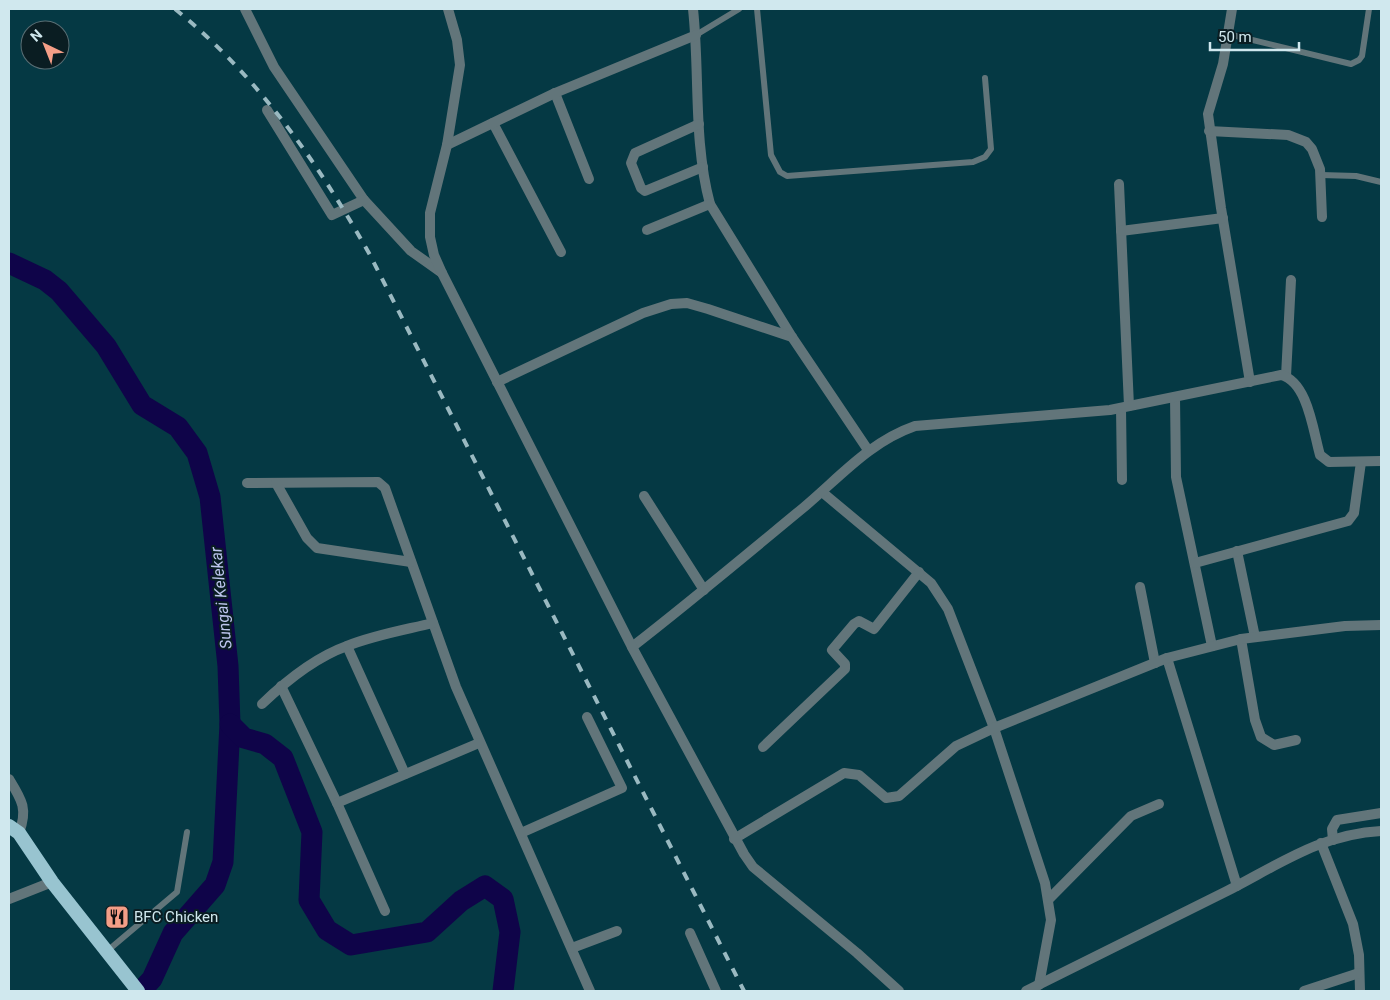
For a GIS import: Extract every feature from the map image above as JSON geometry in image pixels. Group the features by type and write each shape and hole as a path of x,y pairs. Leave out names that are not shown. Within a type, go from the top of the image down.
{"highway":[{"path":"14,829 105,952 134,987"}],"street":[{"path":"245,9 274,67 364,200 411,251 442,274"},
{"path":"448,9 457,40 460,65 447,144 430,212 430,237 434,255 442,274 632,647 734,839 753,867 857,953 899,991"},
{"path":"693,9 696,36 699,124 703,167 710,204 792,337 868,450"},
{"path":"1232,9 1223,64 1209,106 1210,131 1250,382"},
{"path":"447,144 556,93 696,36"},
{"path":"556,93 589,179"},
{"path":"267,110 332,215 364,200"},
{"path":"493,123 561,252"},
{"path":"699,124 635,153 630,163 641,188 645,191 703,167"},
{"path":"1210,131 1288,135 1299,138 1312,150 1321,175 1322,218"},
{"path":"1119,184 1125,407 1122,480"},
{"path":"647,230 710,204"},
{"path":"1121,230 1223,218"},
{"path":"1286,376 1291,280"},
{"path":"497,382 643,313 671,304 688,303 708,308 792,337"},
{"path":"632,647 822,492 868,450 915,426 1125,407 1281,375 1296,383 1304,396 1320,455 1323,459 1330,462 1381,462"},
{"path":"1175,397 1176,476 1212,646"},
{"path":"1195,562 1348,521 1354,513 1361,462"},
{"path":"247,484 378,482 382,485 389,497 432,623 479,743 521,833 590,991"},
{"path":"276,483 312,545 324,550 411,562"},
{"path":"822,492 931,582 948,609 994,728 1049,899 1051,920 1038,985"},
{"path":"644,496 704,590"},
{"path":"1237,551 1255,637"},
{"path":"763,747 844,669 845,664 832,650 854,624 859,621 874,629 919,572"},
{"path":"1140,586 1155,663"},
{"path":"262,704 281,686 332,652 347,646 432,623"},
{"path":"734,839 844,773 859,775 886,798 899,796 956,746 994,728 1166,658 1241,639 1345,626 1381,625"},
{"path":"1241,639 1255,720 1261,737 1274,745 1296,740"},
{"path":"347,646 405,774"},
{"path":"1166,658 1237,886"},
{"path":"281,686 386,911"},
{"path":"521,833 622,788 587,717"},
{"path":"337,803 479,743"},
{"path":"9,780 18,793 25,814 14,829"},
{"path":"1049,899 1131,816 1159,804"},
{"path":"1333,840 1332,829 1337,820 1381,813"},
{"path":"1026,991 1237,886 1287,857 1322,843 1381,831"},
{"path":"1322,843 1353,924 1359,955 1360,991"},
{"path":"9,898 52,882"},
{"path":"572,948 617,931"},
{"path":"690,933 716,991"},
{"path":"1304,991 1359,973"}],"lane":[{"path":"696,36 739,9"},
{"path":"757,9 771,155 780,172 787,176 973,162 985,157 991,149 985,78"},
{"path":"1228,34 1351,64 1360,60 1362,56 1369,9"},
{"path":"1321,175 1356,176 1381,182"},
{"path":"105,952 177,892 187,832"}],"waterway":[{"name":"Sungai Kelekar","path":"9,263 45,280 59,291 106,346 142,405 178,427 197,453 210,497 228,666 230,724 223,862 215,885 173,933 152,979 141,991"},
{"path":"230,724 244,738 265,744 283,758 312,832 309,900 327,930 351,945 427,932 461,901 485,886 503,899 510,932 503,991"}],"railway":[{"path":"175,9 233,62 284,123 330,187 370,255 744,991"}],"place":[{"name":"BFC Chicken","path":"117,917"}]}
